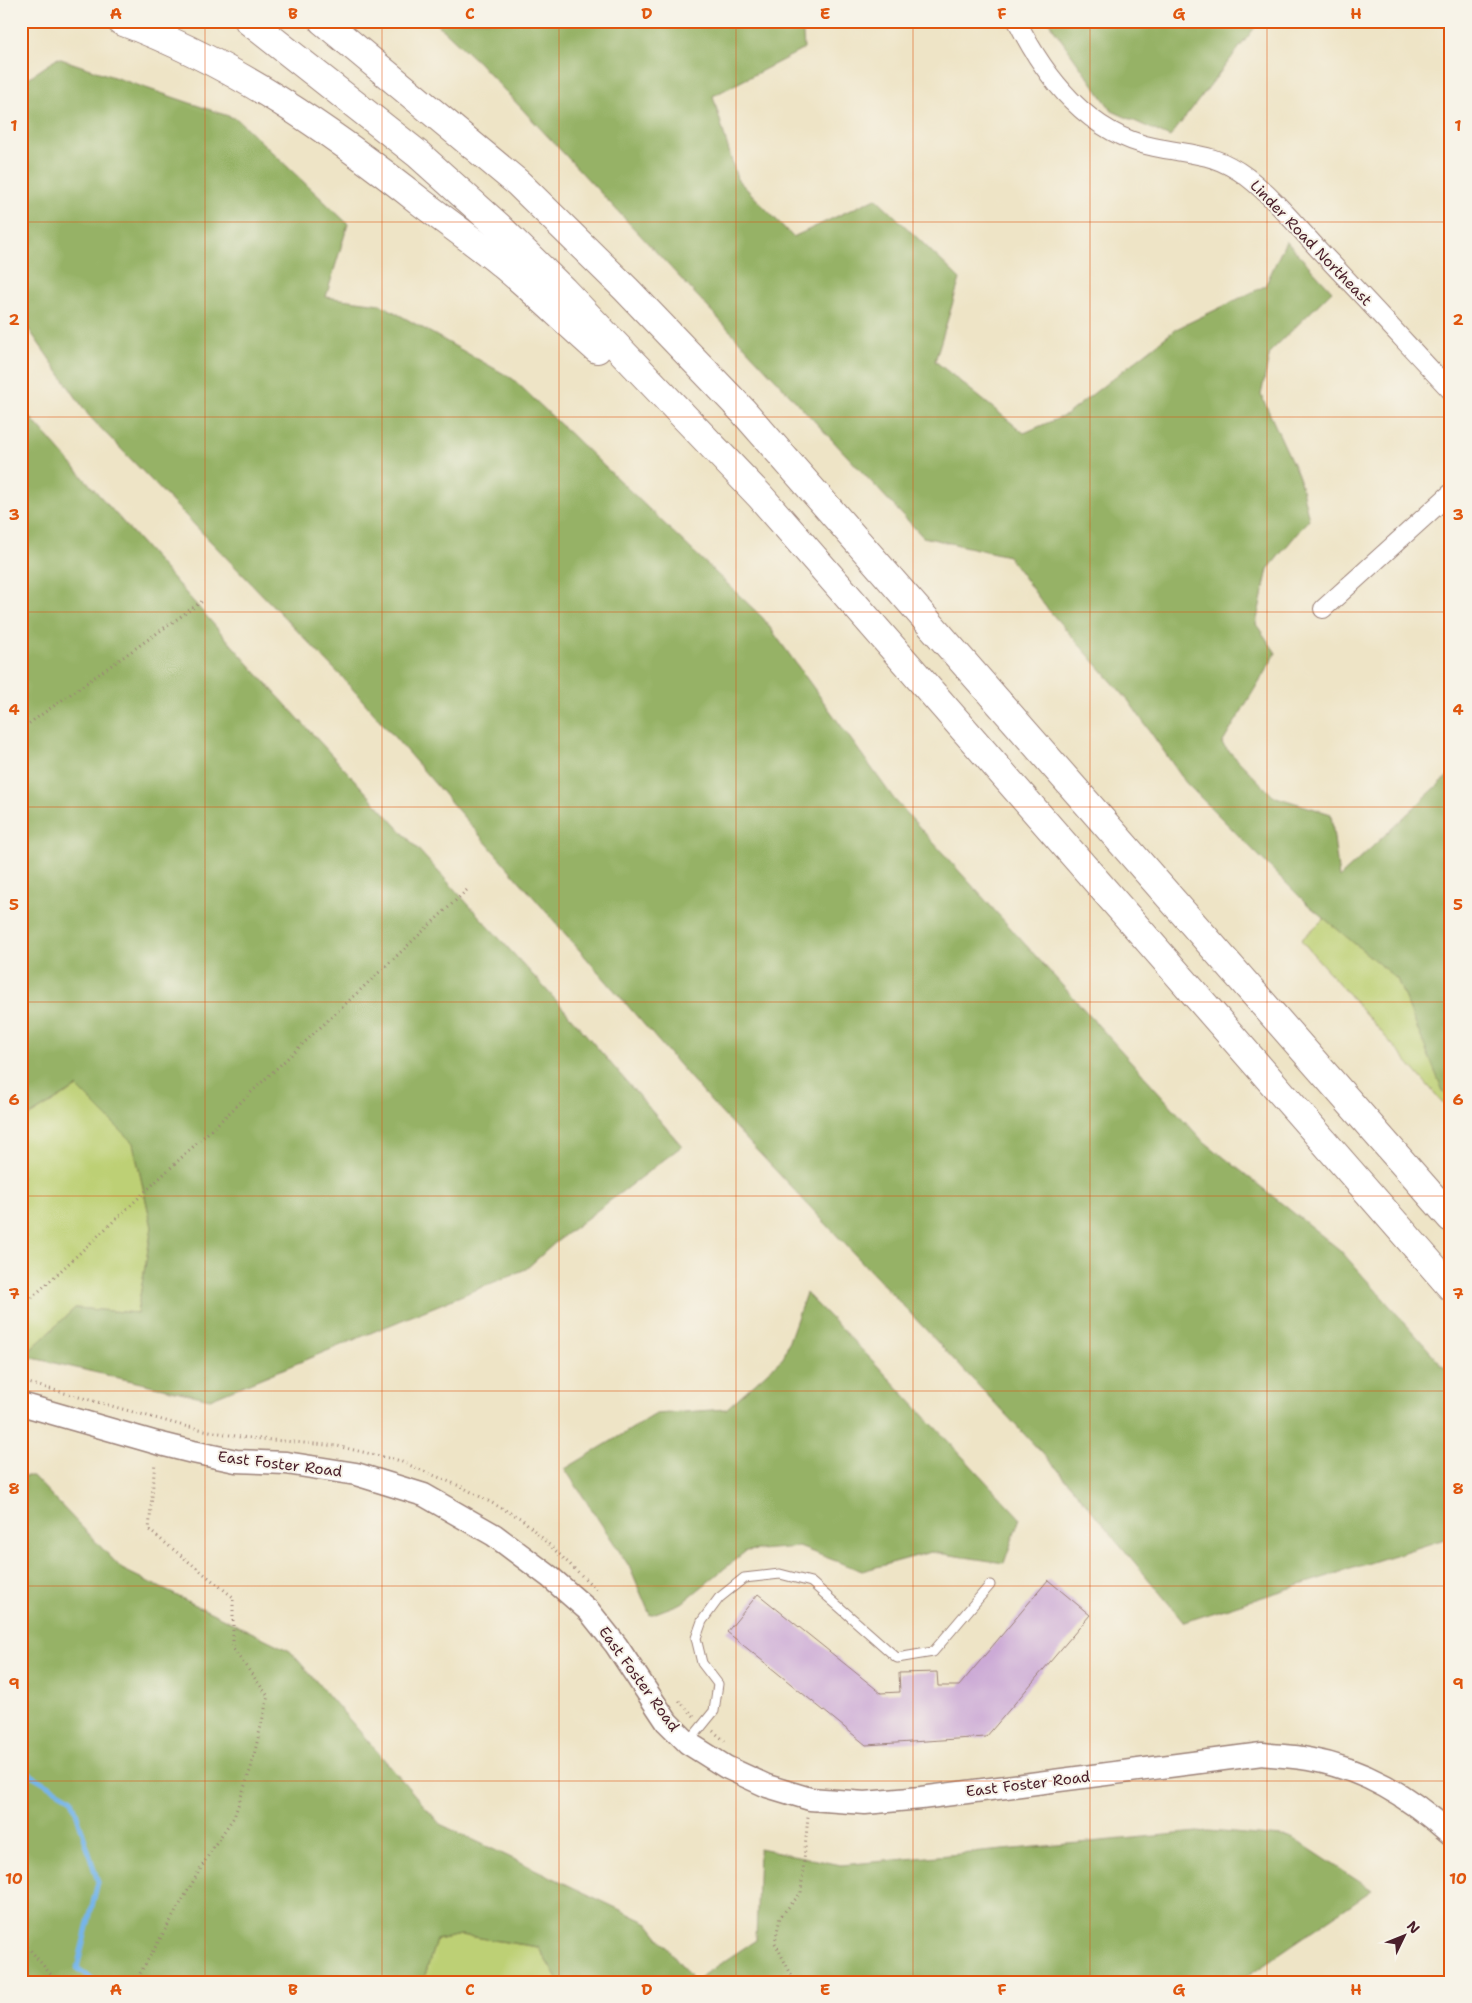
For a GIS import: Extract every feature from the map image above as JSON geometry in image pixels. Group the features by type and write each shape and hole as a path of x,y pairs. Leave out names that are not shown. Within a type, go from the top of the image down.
{"highway":[{"path":"121,21 184,48 256,86 319,126 388,176 501,263 760,496"},
{"path":"249,21 419,155 499,228 563,290 760,496 1451,1287"},
{"path":"323,21 518,183"},
{"path":"347,21 518,183 626,289 743,411 1451,1218"}],"street":[{"name":"Linder Road Northeast","path":"1017,21 1029,45 1044,68 1067,96 1090,118 1129,140 1154,147 1193,152 1214,158 1248,178 1321,252 1451,391"},
{"path":"1323,609 1451,493"},
{"name":"East Foster Road","path":"21,1404 157,1443 236,1461 286,1463 356,1474 424,1495 494,1535 550,1577 589,1611 616,1645 667,1722 688,1743 726,1767 767,1786 810,1799 864,1803 921,1798 1262,1754 1308,1759 1346,1768 1383,1784 1427,1813 1451,1834"}],"lane":[{"path":"688,1743 714,1711 718,1684 702,1662 696,1638 702,1621 720,1598 744,1578 780,1574 811,1582 897,1658 933,1652 990,1585"}],"path":[{"path":"21,729 204,600"},
{"path":"21,1308 468,889"},
{"path":"21,1381 184,1426 240,1437 337,1446 397,1460 462,1487 522,1519 598,1590"},
{"path":"135,1982 212,1849 234,1816 251,1768 268,1696 234,1649 233,1597 149,1530 157,1443"},
{"path":"674,1697 726,1742"},
{"path":"798,1982 794,1980 775,1944 780,1917 802,1893 810,1799"},
{"path":"21,1939 57,1982"}],"green space":[{"path":"434,21 802,21 804,49 713,96 737,179 793,237 876,198 960,279 935,361 1024,433 1066,415 1176,329 1265,286 1286,241 1332,291 1270,352 1261,395 1299,477 1309,519 1268,569 1256,624 1276,653 1222,744 1273,796 1331,814 1339,878 1451,773 1451,1100 1443,1091 1397,979 1307,904 1186,783 1128,700 1045,606 1008,556 923,537 478,62"},
{"path":"1048,21 1260,21 1170,137 1112,111"},
{"path":"58,58 237,119 348,224 326,297 380,304 513,379 763,618 894,799 1201,1139 1340,1250 1451,1375 1451,1537 1184,1622 1058,1470 713,1104 344,679 89,416 21,318 21,83"},
{"path":"21,407 255,671 563,1008 682,1146 557,1241 526,1269 210,1399 24,1356 75,1308 137,1313 152,1227 133,1143 77,1087 21,1121"},
{"path":"1451,800 1451,1112 1301,940"},
{"path":"77,1087 133,1143 152,1227 137,1313 75,1308 24,1356 21,1355 21,1121"},
{"path":"806,1293 871,1359 1020,1518 1004,1563 931,1552 862,1571 799,1547 746,1551 682,1603 650,1615 629,1566 565,1469 656,1414 726,1409 783,1358"},
{"path":"21,1476 33,1476 122,1569 290,1651 440,1824 648,1923 694,1981 756,1940 759,1848 841,1865 1209,1831 1293,1838 1372,1890 1238,1982 559,1982 538,1947 461,1935 436,1940 424,1978 419,1982 21,1982"},
{"path":"461,1935 538,1947 559,1982 419,1982 424,1978 436,1940"}],"building":[{"path":"1048,1580 1090,1615 986,1737 866,1745 727,1632 758,1594 881,1693 900,1692 899,1673 937,1672 938,1686 959,1686"}],"waterway":[{"path":"21,1769 72,1799 98,1882 77,1968 97,1982"}]}
